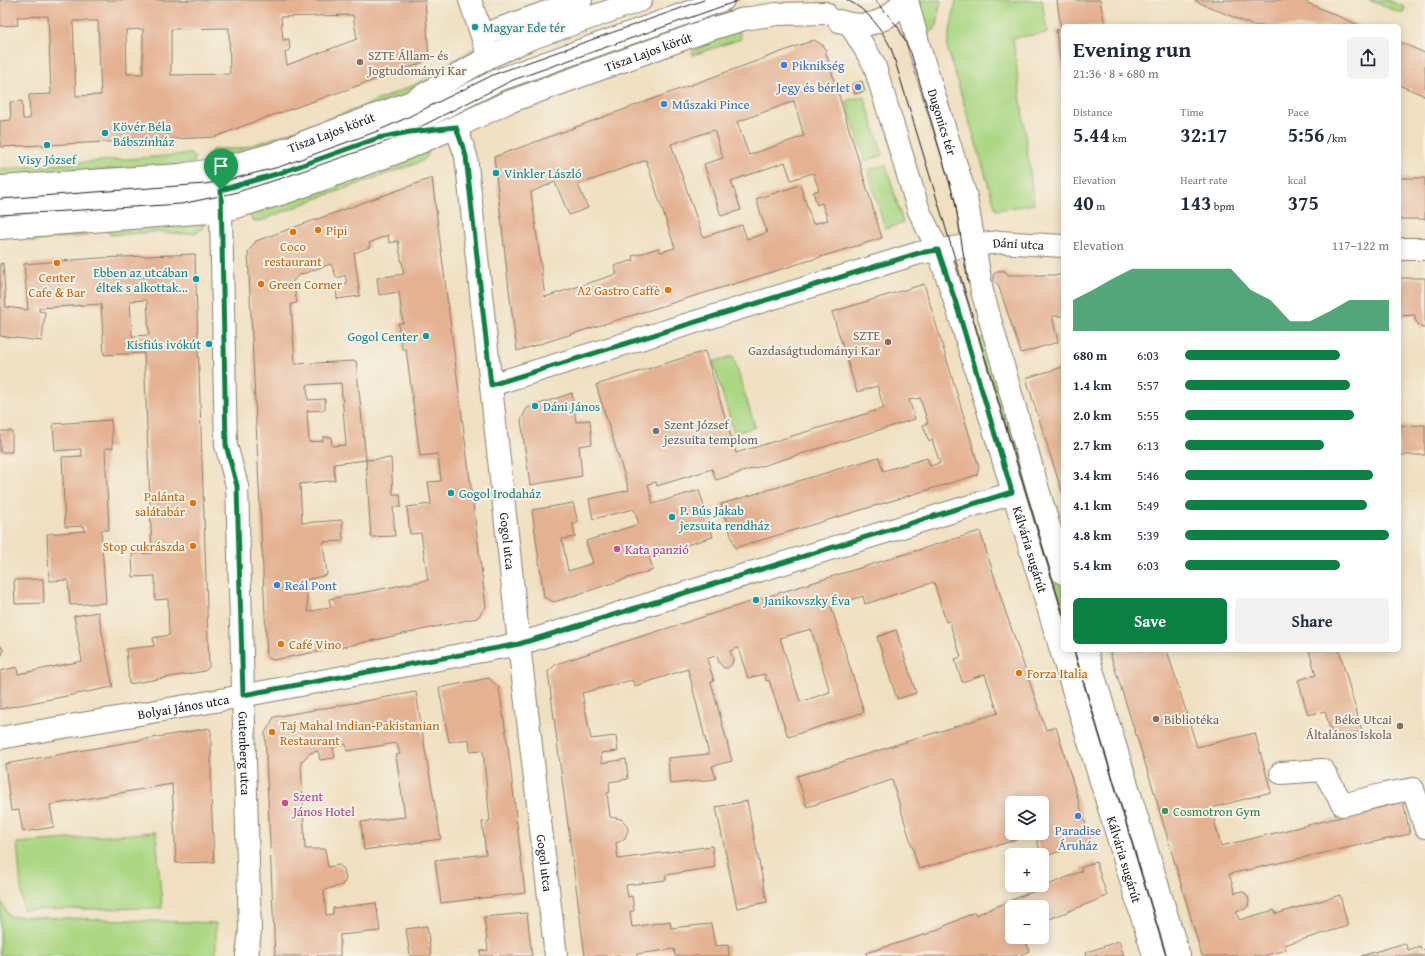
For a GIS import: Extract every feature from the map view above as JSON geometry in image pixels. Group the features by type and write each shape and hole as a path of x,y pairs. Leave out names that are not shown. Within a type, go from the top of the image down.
{"street":[{"path":"470,0 484,42 581,0"},
{"name":"Tisza Lajos körút","path":"0,187 180,175 220,169 273,154 411,102 489,57 532,38 641,0"},
{"name":"Tisza Lajos körút","path":"0,207 182,195 222,201 280,173 407,126 498,80 723,0"},
{"path":"819,6 837,20 850,24 867,24 883,20 906,0"},
{"name":"Dugonics tér","path":"906,0 922,57 966,198 973,245"},
{"name":"Tisza Lajos körút","path":"0,228 284,193 393,154 456,127 506,103 710,29 744,19 819,6"},
{"path":"850,24 874,64 919,211 938,250"},
{"name":"Tisza Lajos körút","path":"378,138 410,132 456,127"},
{"name":"Gogol utca","path":"456,127 466,156 519,644 556,956"},
{"name":"Gutenberg utca","path":"220,169 222,201 226,445 237,486 250,930 247,956"},
{"name":"Dáni utca","path":"973,245 1000,242 1059,246"},
{"path":"491,385 919,253 973,245"},
{"name":"Kálvária sugárút","path":"973,245 982,291 1061,566"},
{"path":"1401,249 1425,249"},
{"name":"Kálvária sugárút","path":"938,250 955,300 1154,956"},
{"name":"Bolyai János utca","path":"0,738 519,644 1012,492"},
{"name":"Kálvária sugárút","path":"1087,652 1179,956"},
{"path":"1281,773 1323,770 1343,805 1385,794 1413,789 1425,827"}],"green space":[{"path":"921,0 942,0 939,9 938,23 933,31 928,34 920,8"},
{"path":"956,0 1042,0 1047,33 1013,38 1034,204 996,210 947,47"},
{"path":"1369,0 1387,0 1405,7 1403,14"},
{"path":"739,30 741,39 693,55 692,52 715,38"},
{"path":"473,49 479,53 421,90 330,126 214,160 210,155 213,149 240,149 359,108 414,85"},
{"path":"864,96 883,155 865,161 846,101"},
{"path":"429,148 427,156 420,162 313,200 261,221 253,221 248,213"},
{"path":"191,154 195,158 194,163 0,179 0,169"},
{"path":"886,165 903,223 885,229 868,170"},
{"path":"200,223 204,225 201,230 195,233 183,234 156,232 110,235 106,230"},
{"path":"87,231 87,235 84,236 54,238 35,242 27,240 24,236"},
{"path":"986,337 1061,585 1061,624 975,340"},
{"path":"733,356 755,427 734,433 713,362"},
{"path":"1070,652 1082,652 1173,956 1161,956"},
{"path":"156,832 162,908 23,910 17,843"},
{"path":"0,899 9,916 216,923 216,956 0,956"}],"building":[{"path":"0,0 425,0 429,59 417,65 215,137 0,147 0,121 11,120 10,102 22,101 23,119 30,119 29,95 51,94 48,16 17,17 18,25 0,26","holes":["353,15 357,39 287,65 285,52 290,50 289,39 283,40 281,17","73,21 98,21 101,95 76,96","229,28 230,74 171,75 171,29","143,29 143,74 127,74 126,30"]},
{"path":"1057,0 1100,0 1105,24 1061,24 1061,30"},
{"path":"1193,0 1301,0 1356,24 1249,24"},
{"path":"1056,30 1061,30 1061,67"},
{"path":"814,40 824,46 882,238 517,351 494,157","holes":["794,101 804,136 749,155 737,122","714,130 723,158 704,164 721,216 741,210 731,181 785,162 791,180 813,173 819,190 813,192 817,205 822,203 828,220 813,224 800,185 756,199 767,233 747,239 742,225 703,237 671,144","646,160 675,248 660,252 659,248 632,256 634,260 614,266 617,274 545,297 531,192 555,182 569,215 588,208 578,185"]},
{"path":"1401,43 1425,53 1425,96 1401,86"},
{"name":"Jegy és bérlet","path":"862,81 865,91 855,94 852,84"},
{"path":"432,178 486,607 477,618 338,648 273,660 267,657 248,252 256,241","holes":["388,235 389,243 398,241 404,274 377,278 379,295 399,292 403,323 398,323 402,349 406,349 420,456 438,454 441,481 428,482 431,504 407,507 410,534 421,533 428,580 329,599 331,607 308,612 306,580 327,575 323,542 343,541 342,520 302,523 300,484 335,480 334,464 366,460 356,361 295,364 291,304 297,303 293,281 299,275 331,264 337,278 345,275 347,283 336,285 337,299 360,296 354,253 370,247 369,243","341,383 346,445 332,446 331,437 323,437 323,441 309,442 307,411 325,410 325,399 308,400 307,385"]},
{"path":"1401,178 1425,178 1425,219 1401,219"},
{"path":"195,254 209,667 205,671 129,684 126,649 154,646 153,638 169,635 168,599 155,600 155,576 133,577 132,554 152,553 144,353 104,355 101,304 39,308 39,311 45,312 42,341 0,336 0,264 3,263 6,307 28,310 24,264 99,258","holes":["147,300 149,335 132,336 130,301"]},
{"path":"997,271 1005,271 1008,275 1061,275 1061,316 1052,316 1058,342 1021,353 998,284 994,281 993,275"},
{"path":"1401,278 1425,278 1425,328 1422,328 1418,324 1415,320 1415,315 1401,316"},
{"path":"924,284 979,467 977,475 735,548 721,504 879,457 883,471 927,458 930,466 940,463 932,440 929,442 923,425 928,423 920,398 909,400 915,419 716,480 712,469 657,486 656,482 648,484 653,504 699,490 713,537 649,556 653,570 554,602 544,597 532,510 573,503 578,522 573,524 575,537 562,539 568,571 593,563 586,541 639,524 634,509 593,519 589,499 629,490 596,385 705,351 736,453 865,414 884,408 877,386 857,392 832,312"},
{"path":"1061,368 1061,489 1026,378"},
{"path":"572,393 576,422 590,420 592,444 579,446 582,476 530,485 521,420 527,408"},
{"path":"111,420 113,448 105,448 109,530 101,530 106,603 70,605 68,580 49,581 47,534 85,531 84,526 65,527 62,457 82,456 81,449 55,451 53,424"},
{"path":"1425,425 1425,455 1401,455 1401,426"},
{"path":"0,431 12,431 12,452 0,452"},
{"path":"391,458 393,494 400,494 401,507 393,507 395,536 371,537 366,460"},
{"path":"980,531 1046,730 1056,727 1091,842 1049,855 1049,848 1039,848 1037,840 1049,840 1049,796 1005,796 1005,840 1015,840 919,869 892,780 807,807 797,776 998,713 985,674 962,682 955,659 961,657 949,621 946,622 934,582 865,604 863,596 831,606 864,712 788,737 769,680 766,681 765,674 748,678 738,648 730,651 733,659 732,664 728,668 724,668 719,663 717,655 707,659 714,681 711,682 732,761 712,766 716,779 670,784 668,758 709,754 688,669 635,686 632,680 582,693 591,739 616,736 618,751 601,753 602,763 626,759 628,779 609,782 610,792 607,793 610,817 621,819 626,824 628,830 625,838 616,843 618,859 712,846 715,867 666,875 666,880 626,885 628,897 632,896 634,911 630,911 632,927 670,921 671,928 711,924 715,946 728,945 729,956 675,956 674,949 637,954 637,956 585,956 548,672 556,664 756,600","holes":["811,629 830,692 800,702 780,638"]},
{"path":"43,579 44,603 15,604 14,580"},
{"path":"98,612 113,687 0,709 0,671 17,667 18,674 82,661 74,616"},
{"path":"896,630 916,693 897,699 877,637"},
{"path":"0,645 3,650 0,657"},
{"path":"1110,652 1168,652 1197,747 1255,733 1271,792 1211,808 1221,846 1403,802 1410,834 1229,874 1235,893 1242,891 1247,895 1249,900 1248,906 1245,909 1236,911 1239,920 1274,910 1276,914 1340,895 1348,926 1284,945 1286,950 1264,956 1202,956 1152,785"},
{"path":"1310,652 1340,652 1362,731 1333,739 1325,711 1308,715 1298,680 1316,675"},
{"path":"489,678 499,688 508,747 525,893 441,903 435,860 486,854 482,822 490,821 483,750 470,751 469,739 449,742 439,688"},
{"path":"416,692 441,839 364,850 361,822 405,817 396,755 400,754 397,743 347,751 346,744 333,747 335,758 320,760 318,751 310,753 301,762 305,849 325,849 328,867 339,865 344,869 346,880 342,885 324,890 326,915 333,914 333,908 376,903 380,931 340,935 340,956 275,956 265,733 274,717"},
{"path":"209,728 211,732 211,794 214,862 176,863 172,784 50,805 54,827 23,832 19,810 11,811 5,764"},
{"path":"747,801 767,902 737,908 716,807"},
{"path":"1096,862 1107,896 1049,919 1049,900 1012,900 1031,892 1049,892 1049,885 1082,871 1080,868"},
{"path":"1005,903 1005,944 1027,944 1029,951 1018,956 867,956 866,953 930,933 975,912 976,915"},
{"path":"527,913 532,956 481,956 480,951 488,950 484,917"},
{"path":"427,926 431,956 410,956 406,929"},
{"path":"1119,941 1124,956 1086,956 1085,953"},
{"path":"1405,943 1408,950 1420,946 1421,950 1425,949 1425,956 1361,956"}],"tram line":[{"path":"0,199 205,184 228,180 279,167 375,132 495,74 704,0"},
{"path":"0,215 181,204 234,193 380,144 410,132 513,80 740,0"},
{"path":"847,0 868,14 883,33 891,48 1061,607"},
{"path":"875,0 898,27 911,53 955,201 968,283"},
{"path":"1075,652 1166,956"}],"place":[{"name":"Magyar Ede tér","path":"475,27"},
{"name":"SZTE Állam- és Jogtudományi Kar","path":"360,62"},
{"name":"Piknikség","path":"784,65"},
{"name":"Jegy és bérlet","path":"858,87"},
{"name":"Műszaki Pince","path":"664,104"},
{"name":"Kövér Béla Bábszínház","path":"105,133"},
{"name":"Visy József","path":"47,145"},
{"name":"Vinkler László","path":"496,173"},
{"name":"Pipi","path":"318,230"},
{"name":"Coco restaurant","path":"293,232"},
{"name":"Center Cafe & Bar","path":"57,263"},
{"name":"Ebben az utcában éltek s alkottak...","path":"196,279"},
{"name":"Green Corner","path":"261,284"},
{"name":"A2 Gastro Caffè","path":"668,290"},
{"name":"Gogol Center","path":"426,336"},
{"name":"SZTE Gazdaságtudományi Kar","path":"888,342"},
{"name":"Kisfiús ivókút","path":"209,344"},
{"name":"Dáni János","path":"535,406"},
{"name":"Szent József jezsuita templom","path":"656,431"},
{"name":"Gogol Irodaház","path":"451,493"},
{"name":"Palánta salátabár","path":"193,503"},
{"name":"P. Bús Jakab jezsuita rendház","path":"672,517"},
{"name":"Stop cukrászda","path":"193,546"},
{"name":"Kata panzió","path":"617,549"},
{"name":"Reál Pont","path":"277,585"},
{"name":"Janikovszky Éva","path":"756,600"},
{"name":"Café Vino","path":"281,644"},
{"name":"Forza Italia","path":"1019,673"},
{"name":"Bibliotéka","path":"1156,719"},
{"name":"Béke Utcai Általános Iskola","path":"1400,726"},
{"name":"Taj Mahal Indian-Pakistanian Restaurant","path":"272,732"},
{"name":"Szent János Hotel","path":"285,803"},
{"name":"Cosmotron Gym","path":"1165,811"},
{"name":"Paradise Áruház","path":"1078,816"}],"route":[{"path":"456,127 466,156 491,385 919,253 938,250 955,300 1012,492 519,644 243,695 237,486 226,445 221,190 280,173 378,138 410,132 456,127"}]}
